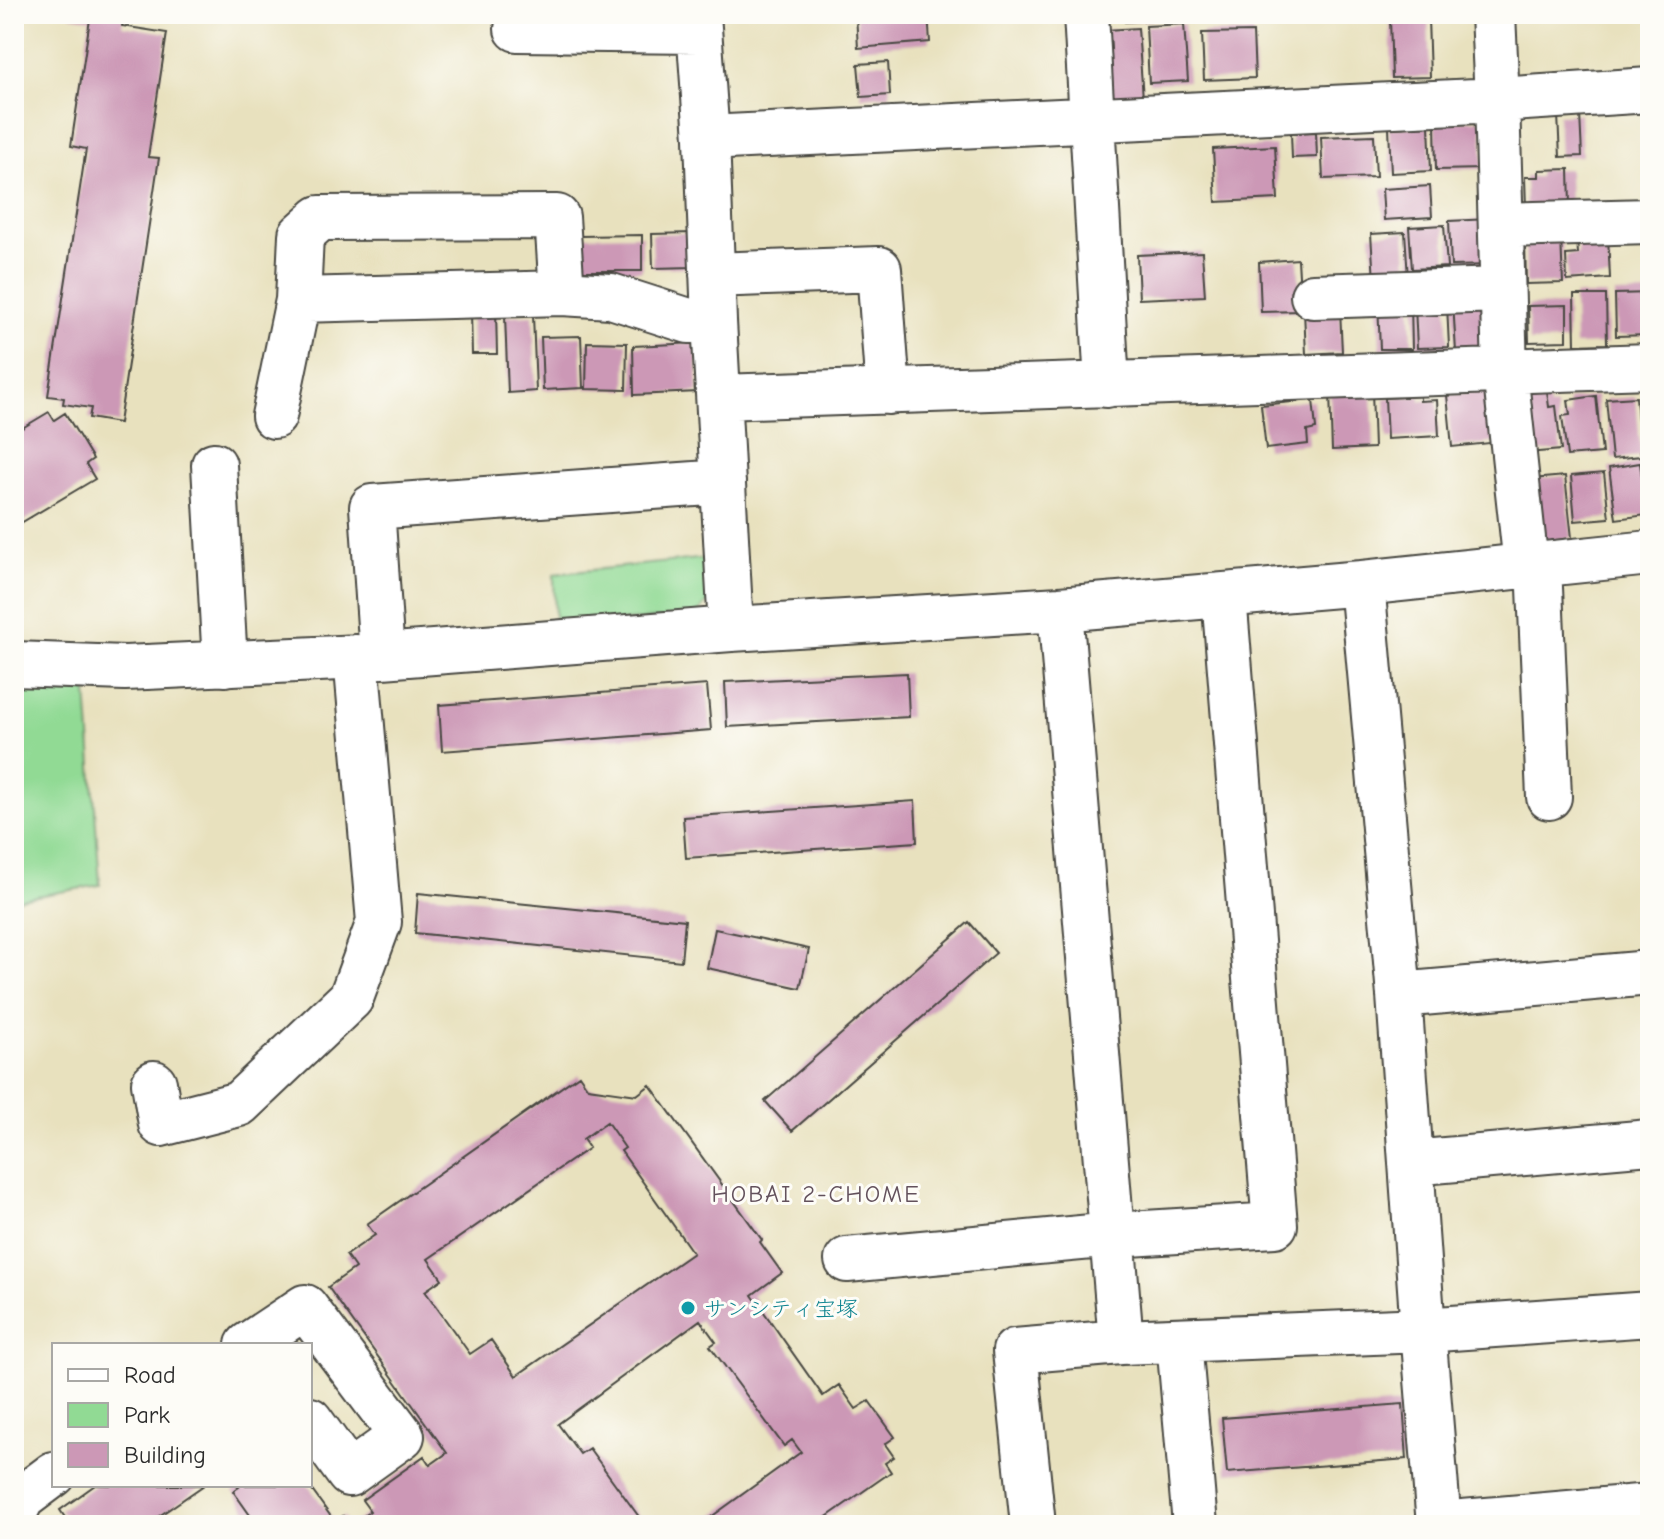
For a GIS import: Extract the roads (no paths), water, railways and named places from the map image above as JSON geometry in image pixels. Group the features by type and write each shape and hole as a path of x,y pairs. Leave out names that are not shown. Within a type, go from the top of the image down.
{"street":[{"path":"1086,14 1107,385"},
{"path":"1493,14 1505,371 1532,565 1549,797"},
{"path":"517,29 698,23 707,138 731,629"},
{"path":"707,138 1650,90"},
{"path":"274,416 298,300 301,235 320,218 557,217 562,293"},
{"path":"1501,225 1650,221"},
{"path":"712,275 879,269 888,392"},
{"path":"1313,296 1502,290"},
{"path":"298,300 562,293 611,296 689,321 714,321"},
{"path":"719,397 1650,366"},
{"path":"214,465 225,664"},
{"path":"154,1083 161,1124 239,1104 351,998 379,922 369,656 372,507 723,482"},
{"path":"14,664 125,668 369,656 1224,596 1650,553"},
{"path":"1362,583 1399,995 1439,1525 1650,1506"},
{"path":"847,1260 1113,1235 1275,1225 1224,596"},
{"path":"1060,609 1121,1342"},
{"path":"1399,995 1650,973"},
{"path":"1411,1163 1650,1142"},
{"path":"253,1343 305,1307 402,1436 349,1474 312,1423"},
{"path":"1033,1525 1015,1351 1121,1342 1423,1330 1650,1314"},
{"path":"1179,1341 1195,1525"},
{"path":"14,1514 22,1498 52,1476"}],"place":[{"name":"サンシティ宝塚","path":"688,1308"}],"district":[{"name":"HOBAI 2-CHOME","path":"816,1194"}]}
